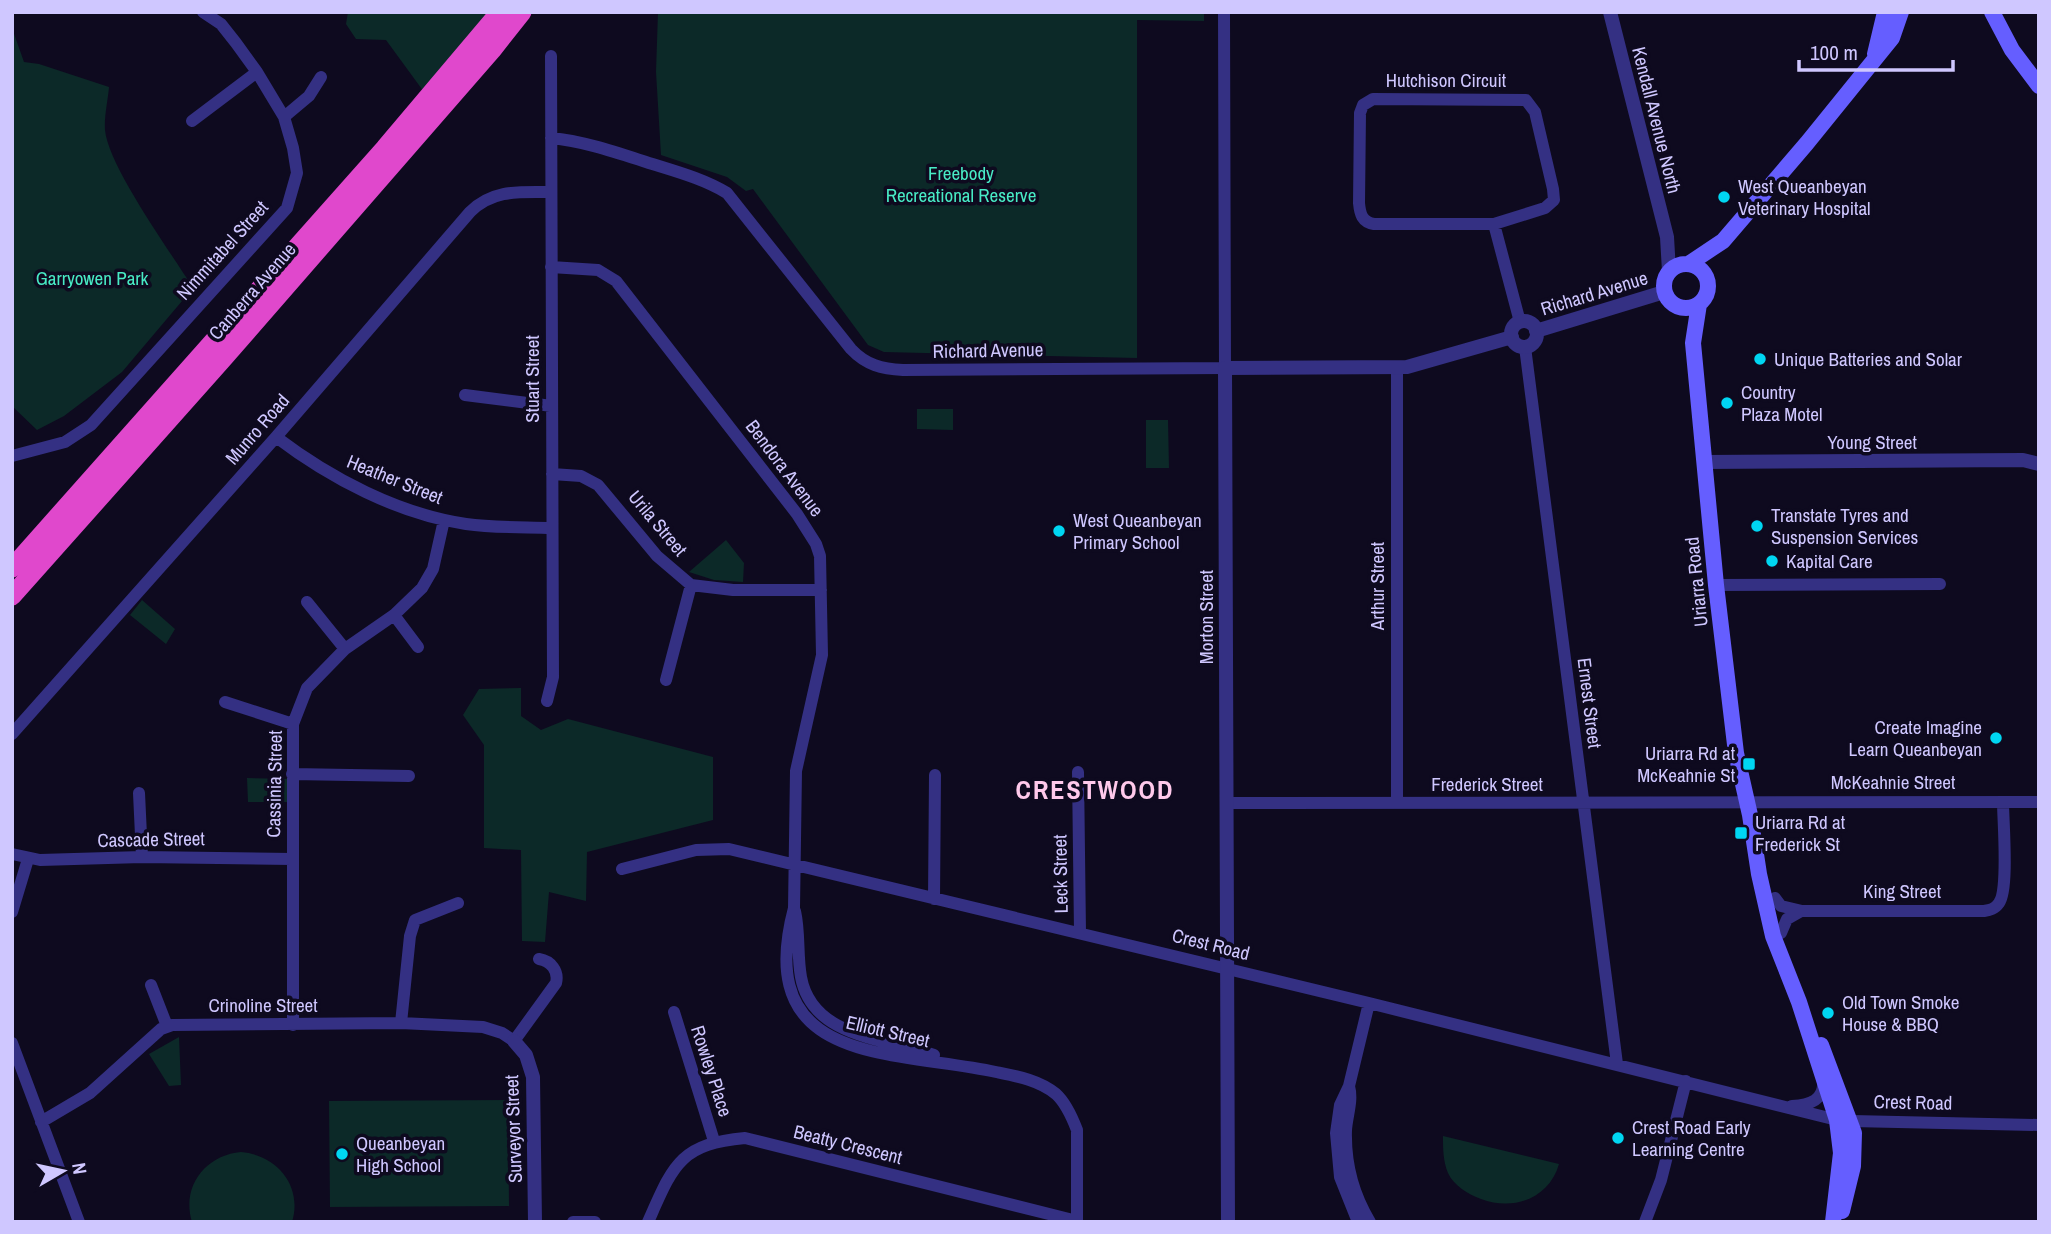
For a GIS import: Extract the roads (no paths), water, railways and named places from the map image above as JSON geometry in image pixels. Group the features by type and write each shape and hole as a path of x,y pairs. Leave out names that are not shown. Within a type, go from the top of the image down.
{"highway":[{"name":"Canberra Avenue","path":"12,568 385,148 500,12"},
{"name":"Canberra Avenue","path":"12,596 231,350 522,12"}],"main road":[{"path":"1868,69 1886,12"},
{"path":"1723,241 1708,281 1707,294 1699,304 1687,308 1678,307 1670,301 1664,292 1664,281 1669,271 1677,265 1689,263 1723,241 1868,69 1895,33 1901,12"},
{"path":"1992,12 2012,50 2039,86"},
{"path":"1689,263 1702,269 1708,281"},
{"name":"Uriarra Road","path":"1699,304 1693,343 1734,743 1775,944 1799,1002 1823,1079 1854,1137 1854,1156 1840,1222"},
{"name":"Uriarra Road","path":"1678,307 1693,343"},
{"name":"Uriarra Road","path":"1749,809 1775,898 1787,971"},
{"name":"Uriarra Road","path":"1799,1002 1824,1049 1845,1121 1833,1222"}],"street":[{"name":"Nimmitabel Street","path":"12,456 65,442 91,425 287,208 297,173 284,117 257,72 221,24 203,12"},
{"name":"Morton Street","path":"1224,12 1228,1222"},
{"name":"Kendall Avenue North","path":"1609,12 1667,237 1669,271"},
{"name":"Stuart Street","path":"547,701 554,677 551,56"},
{"path":"192,121 257,72"},
{"path":"284,117 309,96 321,77"},
{"name":"Hutchison Circuit","path":"1373,99 1518,99 1530,103 1535,112 1554,200 1545,208 1494,224 1374,224 1365,221 1361,217 1359,203 1359,121 1363,105 1373,99"},
{"name":"Richard Avenue","path":"551,138 574,141 632,157 698,178 727,193 845,341 858,356 878,368 1396,368 1511,337"},
{"name":"Munro Road","path":"12,734 480,202 501,193 551,192"},
{"path":"1494,224 1520,322"},
{"name":"Kendall Avenue North","path":"1667,237 1689,263"},
{"name":"Bendora Avenue","path":"551,267 598,270 616,281 808,529 820,556 822,654 796,771 796,865"},
{"name":"Richard Avenue","path":"1536,331 1664,292"},
{"path":"1520,322 1531,324 1536,331 1533,343 1525,347 1515,344 1511,337 1512,330 1520,322"},
{"name":"Ernest Street","path":"1525,347 1616,1064"},
{"name":"Arthur Street","path":"1396,368 1397,803"},
{"path":"465,396 552,406"},
{"name":"Heather Street","path":"276,437 309,462 395,504 444,520 484,526 552,528"},
{"name":"Young Street","path":"1704,462 2023,460 2039,464"},
{"name":"Urila Street","path":"552,474 580,476 598,485 657,556 691,584"},
{"name":"Cassinia Street","path":"293,1025 293,724 307,688 345,649 394,615 422,588 435,559 444,520"},
{"path":"666,680 691,584 733,590 821,590"},
{"path":"1716,585 1940,584"},
{"path":"307,601 345,649"},
{"path":"394,615 418,647"},
{"path":"225,702 293,724"},
{"name":"Leck Street","path":"1078,772 1080,933"},
{"path":"292,774 409,776"},
{"path":"934,899 935,775"},
{"path":"139,793 142,858"},
{"name":"Frederick Street","path":"1226,803 1584,802 1749,809"},
{"name":"King Street","path":"1775,898 1781,906 1802,911 1984,911 1994,908 1999,903 2004,888 2003,802"},
{"name":"McKeahnie Street","path":"1749,809 2039,802"},
{"name":"Crest Road","path":"622,869 696,850 718,848 1370,1003 1845,1121 2039,1125"},
{"name":"Cascade Street","path":"12,854 28,859 292,859"},
{"path":"12,912 28,859"},
{"name":"Elliott Street","path":"796,865 794,908 788,939 788,972 794,998 810,1021 844,1044 907,1058 957,1063 1018,1076 1045,1086 1058,1096 1073,1118 1077,1130 1077,1221"},
{"path":"401,1023 410,936 415,920 458,903"},
{"path":"1781,933 1788,917 1802,911"},
{"path":"514,1041 556,982 554,968 547,960 539,959"},
{"path":"41,1122 90,1093 167,1026 151,985"},
{"path":"1358,1222 1344,1190 1336,1154 1336,1133 1340,1105 1349,1086 1370,1003"},
{"name":"Rowley Place","path":"674,1012 715,1141"},
{"name":"Crinoline Street","path":"167,1026 401,1023 484,1027 502,1032 514,1041"},
{"name":"Surveyor Street","path":"514,1041 526,1055 533,1077 535,1222"},
{"path":"12,1043 16,1064 79,1222"},
{"path":"1788,1107 1808,1105 1816,1101 1824,1088 1823,1079"},
{"path":"1645,1222 1661,1181 1686,1081"},
{"path":"1349,1086 1351,1096 1346,1130 1349,1167 1357,1198 1370,1222"},
{"name":"Beatty Crescent","path":"648,1222 666,1181 688,1154 715,1141 745,1138 1077,1221"},
{"path":"573,1222 595,1222"}],"place":[{"name":"West Queanbeyan Veterinary Hospital","path":"1724,197"},
{"name":"Unique Batteries and Solar","path":"1760,359"},
{"name":"Country Plaza Motel","path":"1727,403"},
{"name":"Transtate Tyres and Suspension Services","path":"1757,526"},
{"name":"West Queanbeyan Primary School","path":"1059,531"},
{"name":"Kapital Care","path":"1772,561"},
{"name":"Create Imagine Learn Queanbeyan","path":"1996,738"},
{"name":"Uriarra Rd at McKeahnie St","path":"1749,764"},
{"name":"Uriarra Rd at Frederick St","path":"1741,833"},
{"name":"Old Town Smoke House & BBQ","path":"1828,1013"},
{"name":"Crest Road Early Learning Centre","path":"1618,1138"},
{"name":"Queanbeyan High School","path":"342,1154"}],"district":[{"name":"CRESTWOOD","path":"1095,790"}],"park label":[{"name":"Freebody Recreational Reserve","path":"961,184"},
{"name":"Garryowen Park","path":"92,278"}]}
